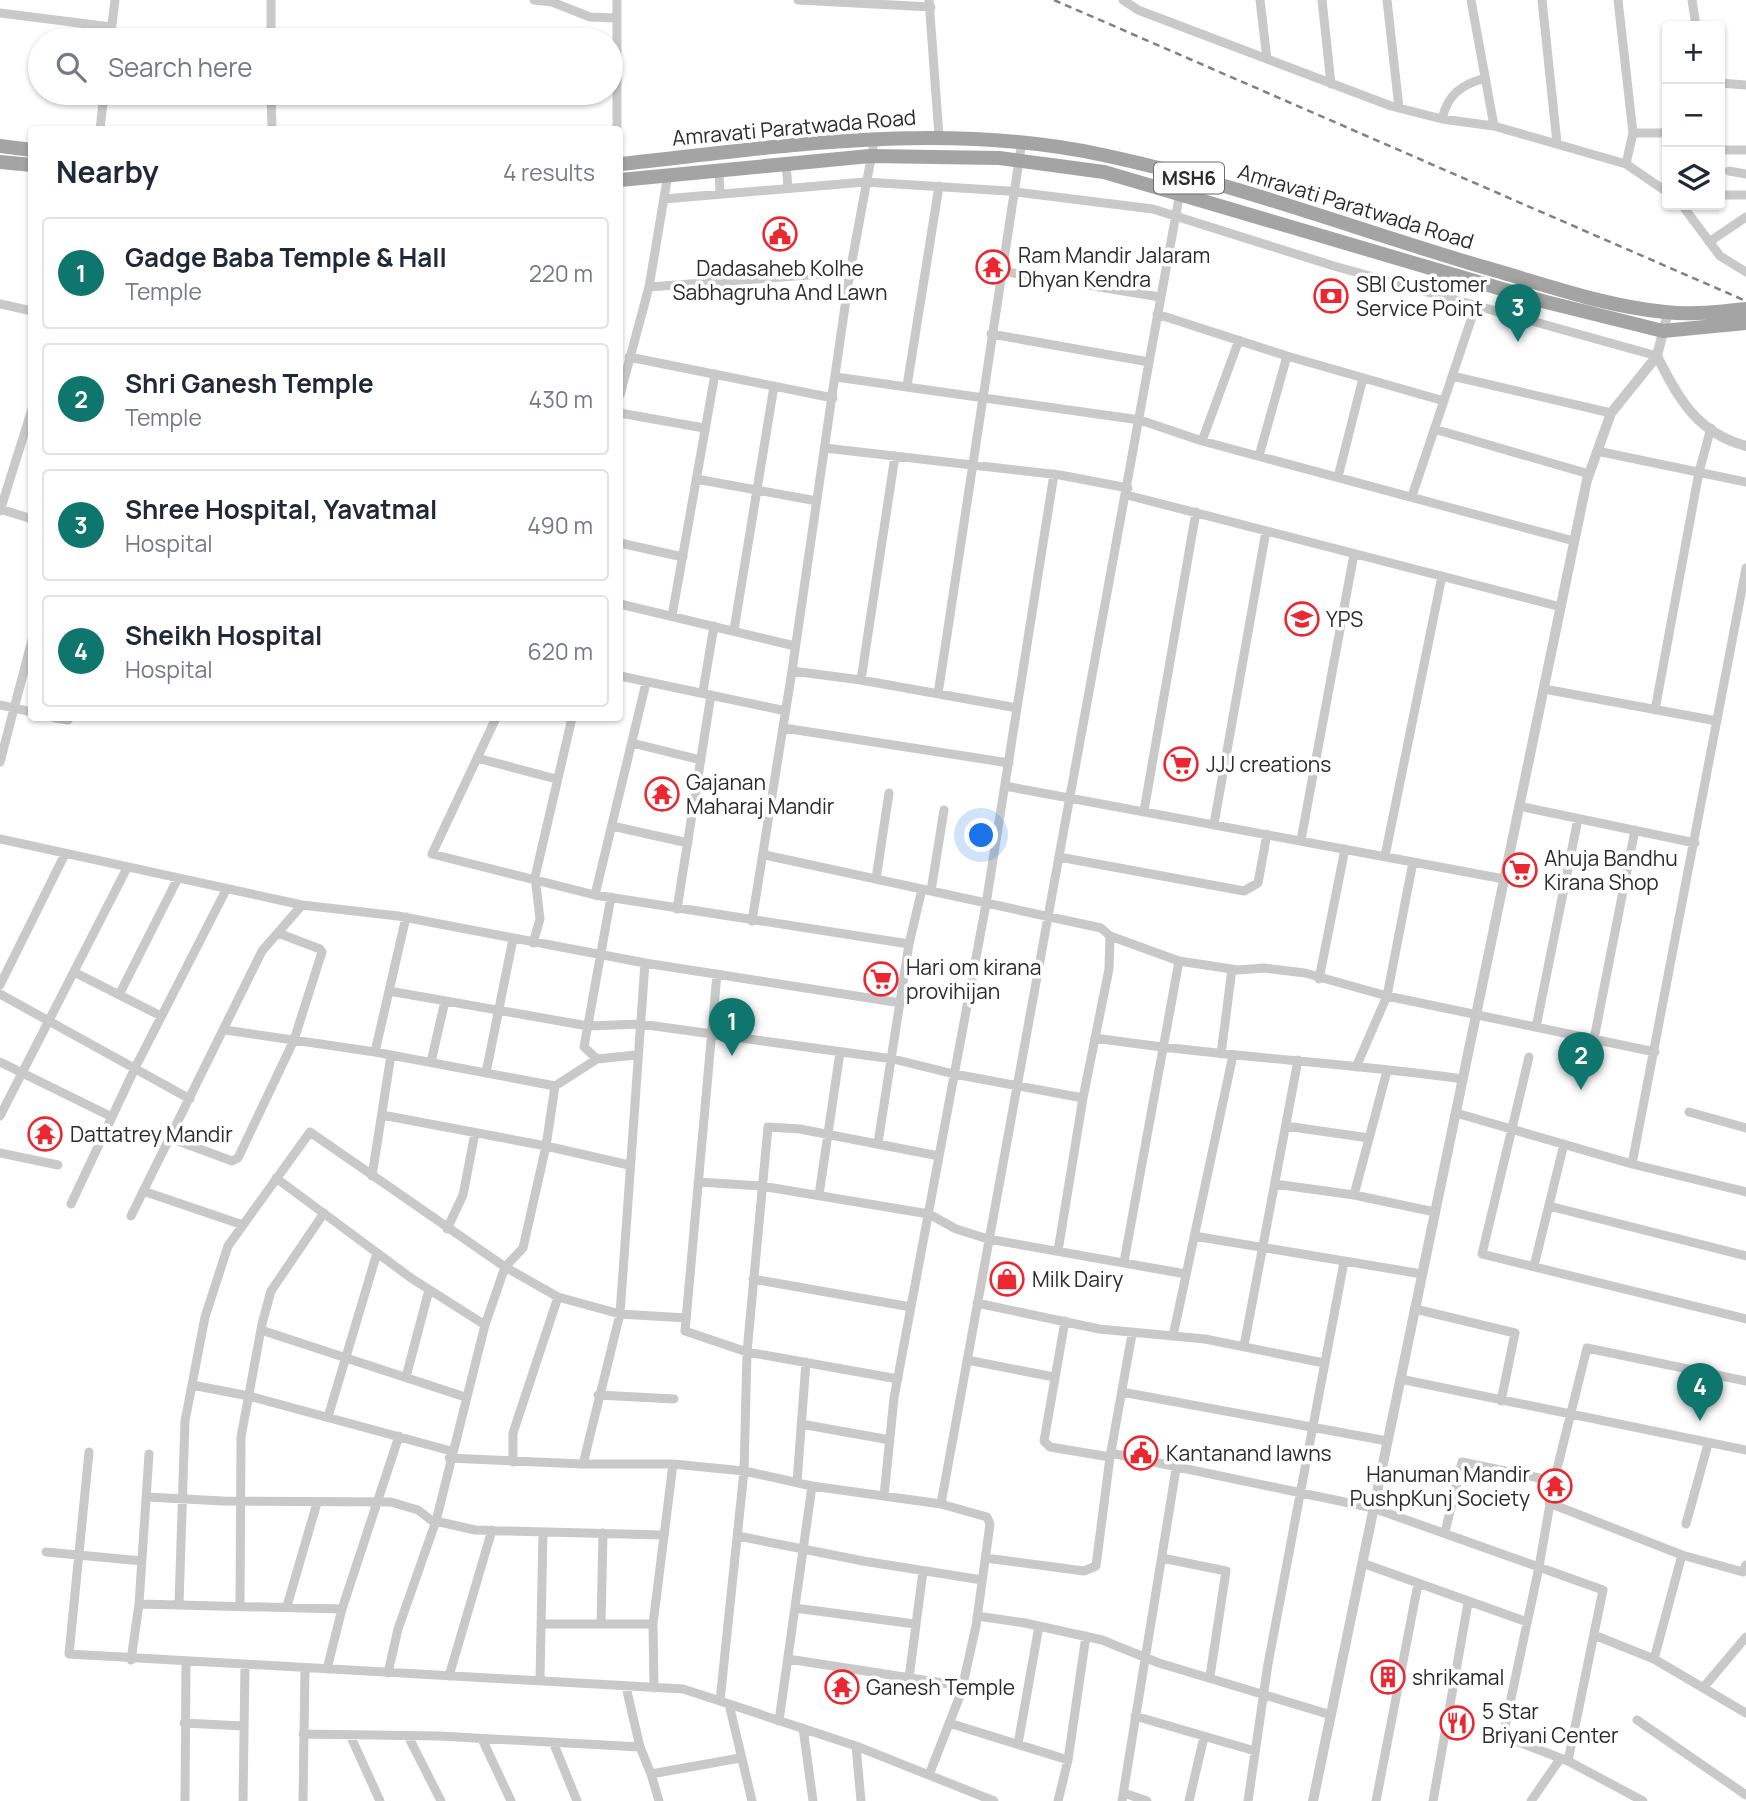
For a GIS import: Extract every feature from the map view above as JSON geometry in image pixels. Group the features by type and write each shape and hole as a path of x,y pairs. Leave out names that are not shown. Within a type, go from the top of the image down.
{"main road":[{"name":"Amravati Paratwada Road","path":"623,164 876,137 939,136 1022,141 1105,155 1184,176 1591,298 1668,312 1746,309"},
{"path":"0,146 28,150"},
{"name":"Amravati Paratwada Road","path":"623,179 870,156 1019,160 1104,173 1180,192 1546,302 1663,331 1746,323"},
{"path":"0,162 28,165"}],"street":[{"path":"0,13 111,27 115,0"},
{"path":"271,0 271,28"},
{"path":"534,0 552,2 583,16 615,18"},
{"path":"615,28 617,0"},
{"path":"798,0 930,3 939,136"},
{"path":"1123,0 1138,10 1399,108 1442,119 1494,126 1626,164 1662,189"},
{"path":"1260,0 1267,59"},
{"path":"1322,0 1331,84"},
{"path":"1387,0 1399,108"},
{"path":"1471,0 1494,126"},
{"path":"1542,0 1558,143"},
{"path":"1618,0 1633,133 1626,164"},
{"path":"1692,0 1695,21"},
{"path":"1442,119 1452,95 1467,84 1485,78"},
{"path":"1725,83 1746,85"},
{"path":"100,126 103,105"},
{"path":"271,105 272,126"},
{"path":"615,105 617,126"},
{"path":"1633,133 1662,134"},
{"path":"752,921 765,855 850,272 870,156 876,137"},
{"path":"938,694 1022,141"},
{"path":"1725,150 1746,150"},
{"path":"786,164 788,188"},
{"path":"719,170 720,194"},
{"path":"1729,171 1746,174"},
{"path":"623,382 649,287 668,174"},
{"path":"941,1504 1016,1084 1128,491 1174,215 1184,176"},
{"path":"664,199 865,182 1014,192 1141,207 1334,266 1657,356 1679,401 1696,419 1746,446"},
{"path":"907,386 939,186"},
{"path":"1725,195 1746,195"},
{"path":"1686,210 1709,242 1733,265 1746,272"},
{"path":"1709,242 1746,217"},
{"path":"1001,271 1160,297"},
{"path":"649,287 850,272"},
{"path":"0,304 28,310"},
{"path":"1412,496 1476,305"},
{"path":"1313,1801 1589,474 1611,413 1657,356 1668,312"},
{"path":"1157,314 1287,356 1444,401"},
{"path":"991,334 1149,362"},
{"path":"1202,441 1239,340"},
{"path":"629,356 833,398"},
{"path":"1259,456 1287,356"},
{"path":"673,616 715,374"},
{"path":"1452,376 1611,413"},
{"path":"836,377 1140,420 1202,441 1574,541"},
{"path":"1338,477 1363,378"},
{"path":"734,630 774,386"},
{"path":"623,414 704,428"},
{"path":"28,422 0,510 28,518"},
{"path":"1655,710 1699,472 1711,428"},
{"path":"1434,429 1589,474"},
{"path":"825,448 1054,474 1128,491 1266,531 1561,607"},
{"path":"1597,451 1746,482"},
{"path":"861,680 895,456"},
{"path":"884,1496 898,1379 986,904 1054,474"},
{"path":"696,479 817,501"},
{"path":"1144,811 1196,512"},
{"path":"1214,824 1266,531"},
{"path":"623,544 683,557"},
{"path":"1301,840 1354,554"},
{"path":"1633,1164 1746,568"},
{"path":"1385,856 1443,576"},
{"path":"623,605 794,646"},
{"path":"677,909 701,760 715,626"},
{"path":"0,762 28,655"},
{"path":"792,671 861,680 1017,708"},
{"path":"623,677 786,711"},
{"path":"595,895 646,683"},
{"path":"1544,689 1717,721"},
{"path":"0,705 28,711"},
{"path":"495,721 432,854 536,877 595,895 909,944"},
{"path":"533,943 540,919 536,877 571,721"},
{"path":"784,728 1009,764"},
{"path":"632,743 701,760"},
{"path":"477,758 556,779"},
{"path":"1005,786 1504,879"},
{"path":"876,879 889,793"},
{"path":"1519,806 1695,843"},
{"path":"878,1143 909,944 926,890 944,810"},
{"path":"1535,1027 1578,819"},
{"path":"612,826 688,843"},
{"path":"1594,1039 1635,830"},
{"path":"1059,857 1244,891 1258,883 1267,834"},
{"path":"1,842 302,905 406,917 602,956 901,1003"},
{"path":"1319,979 1345,849"},
{"path":"0,985 65,854"},
{"path":"765,855 1101,928 1110,936 1179,961 1232,969 1287,970 1387,996 1655,1052"},
{"path":"1356,1067 1387,996 1413,862"},
{"path":"0,1116 127,869"},
{"path":"119,995 177,880"},
{"path":"71,1204 135,1068 226,890"},
{"path":"597,1059 584,1047 611,897"},
{"path":"131,1216 262,951 302,905"},
{"path":"375,1052 406,917"},
{"path":"170,1138 235,1161 294,1040 322,952 320,948 278,933"},
{"path":"1058,1251 1083,1098 1109,969 1110,936"},
{"path":"486,1073 513,939"},
{"path":"1124,1262 1179,961"},
{"path":"583,1464 620,1314 636,1055 645,963"},
{"path":"1221,1054 1232,969"},
{"path":"74,972 161,1016"},
{"path":"717,974 685,1331 747,1352 898,1379"},
{"path":"389,991 588,1026 640,1024 893,1059 954,1074 1083,1098"},
{"path":"0,994 190,1099"},
{"path":"431,1062 445,1001"},
{"path":"225,1030 375,1052 555,1086 597,1059 636,1055"},
{"path":"1096,1038 1163,1048 1463,1079"},
{"path":"820,1195 840,1052"},
{"path":"372,1176 391,1055"},
{"path":"1173,1336 1233,1055"},
{"path":"1529,1057 1482,1254 1746,1319"},
{"path":"1244,1346 1298,1060"},
{"path":"0,1062 112,1117"},
{"path":"1354,1195 1387,1071"},
{"path":"387,1673 398,1629 436,1521 450,1454 485,1325 505,1268 523,1248 546,1146 555,1086"},
{"path":"1689,1112 1746,1128"},
{"path":"1456,1113 1633,1164 1746,1192"},
{"path":"382,1115 546,1146 629,1165"},
{"path":"1286,1126 1369,1138"},
{"path":"752,1801 724,1702 744,1471 747,1352 768,1127 829,1134 939,1156"},
{"path":"179,1604 185,1421 205,1317 228,1246 310,1132 505,1268 558,1297 620,1314 686,1318"},
{"path":"447,1228 463,1195 475,1133"},
{"path":"1534,1266 1564,1144"},
{"path":"0,1153 58,1165"},
{"path":"276,1178 429,1290 485,1325"},
{"path":"698,1182 761,1186 929,1214 956,1229 988,1239 1186,1275"},
{"path":"1275,1184 1354,1195 1435,1212"},
{"path":"143,1191 243,1225"},
{"path":"1549,1206 1746,1256"},
{"path":"240,1604 238,1501 241,1437 261,1329 271,1291 324,1213"},
{"path":"1194,1236 1422,1274"},
{"path":"328,1417 377,1253"},
{"path":"1248,1801 1263,1695 1344,1262"},
{"path":"753,1279 911,1307"},
{"path":"406,1377 429,1290"},
{"path":"513,1462 513,1433 558,1297"},
{"path":"977,1303 1132,1334 1173,1336 1244,1346 1324,1363"},
{"path":"1415,1309 1515,1333 1501,1401"},
{"path":"1065,1321 1044,1437 1046,1445 1110,1455 1373,1508 1603,1590 1564,1760 1531,1801"},
{"path":"261,1329 465,1397"},
{"path":"986,1558 1093,1570 1098,1560 1110,1455 1132,1334"},
{"path":"1643,1801 1564,1760 1503,1736 1568,1415 1587,1348 1746,1381"},
{"path":"967,1360 1054,1377"},
{"path":"797,1482 806,1362"},
{"path":"1401,1379 1746,1450"},
{"path":"192,1385 249,1396 328,1417 399,1436 450,1454 513,1462 673,1464 744,1471 812,1486 941,1504 987,1517 990,1524 986,1558 962,1686 929,1775"},
{"path":"1122,1392 1387,1441"},
{"path":"598,1395 674,1399"},
{"path":"802,1424 890,1440"},
{"path":"327,1669 342,1609 399,1436"},
{"path":"1686,1524 1708,1444"},
{"path":"89,1452 69,1654 131,1660 540,1679 626,1688 683,1689 856,1746 994,1801"},
{"path":"131,1660 139,1604 149,1454"},
{"path":"1445,1532 1462,1462 1554,1481"},
{"path":"654,1688 653,1624 673,1464"},
{"path":"1147,1801 1123,1797 1176,1469"},
{"path":"779,1721 812,1486"},
{"path":"147,1497 317,1503 391,1502 418,1510 436,1521 492,1530 663,1535"},
{"path":"287,1606 317,1503"},
{"path":"1549,1503 1682,1555 1743,1572 1746,1565"},
{"path":"449,1676 492,1530"},
{"path":"540,1679 543,1532"},
{"path":"601,1624 603,1533"},
{"path":"738,1536 982,1580"},
{"path":"46,1552 142,1560"},
{"path":"1654,1659 1682,1555"},
{"path":"1162,1558 1226,1571 1209,1676"},
{"path":"1362,1563 1527,1622"},
{"path":"909,1678 923,1571"},
{"path":"1376,1801 1418,1584"},
{"path":"1433,1801 1468,1603"},
{"path":"139,1604 240,1604 342,1609"},
{"path":"795,1608 915,1624"},
{"path":"977,1616 1086,1636 1331,1715"},
{"path":"543,1624 653,1624"},
{"path":"1018,1744 1039,1626"},
{"path":"1594,1635 1654,1659 1746,1713"},
{"path":"1058,1801 1068,1759 1086,1636"},
{"path":"1703,1688 1746,1637"},
{"path":"788,1658 962,1686"},
{"path":"185,1801 186,1662"},
{"path":"243,1801 245,1664"},
{"path":"303,1801 305,1668"},
{"path":"626,1688 639,1747 659,1801"},
{"path":"1135,1716 1255,1751"},
{"path":"1637,1720 1746,1795"},
{"path":"184,1723 243,1726"},
{"path":"949,1723 1068,1759"},
{"path":"803,1728 813,1801"},
{"path":"303,1734 639,1747"},
{"path":"350,1735 380,1801"},
{"path":"408,1736 442,1801"},
{"path":"1189,1801 1203,1737"},
{"path":"482,1739 511,1801"},
{"path":"553,1742 577,1801"},
{"path":"856,1746 861,1801"},
{"path":"651,1774 740,1758"}],"railway":[{"path":"1054,0 1746,301"}],"place":[{"name":"Dadasaheb Kolhe Sabhagruha And Lawn","path":"780,234"},
{"name":"Ram Mandir Jalaram Dhyan Kendra","path":"993,267"},
{"name":"SBI Customer Service Point","path":"1331,296"},
{"name":"Shree Hospital, Yavatmal","path":"1518,342"},
{"name":"YPS","path":"1302,619"},
{"name":"JJJ creations","path":"1181,764"},
{"name":"Gajanan Maharaj Mandir","path":"662,794"},
{"name":"Ahuja Bandhu Kirana Shop","path":"1520,870"},
{"name":"Hari om kirana provihijan","path":"881,979"},
{"name":"Gadge Baba Temple & Hall","path":"732,1056"},
{"name":"Shri Ganesh Temple","path":"1581,1090"},
{"name":"Dattatrey Mandir","path":"45,1134"},
{"name":"Milk Dairy","path":"1007,1279"},
{"name":"Sheikh Hospital","path":"1700,1421"},
{"name":"Kantanand lawns","path":"1141,1453"},
{"name":"Hanuman Mandir PushpKunj Society","path":"1555,1486"},
{"name":"shrikamal","path":"1388,1677"},
{"name":"Ganesh Temple","path":"842,1687"},
{"name":"5 Star Briyani Center","path":"1457,1723"}]}
